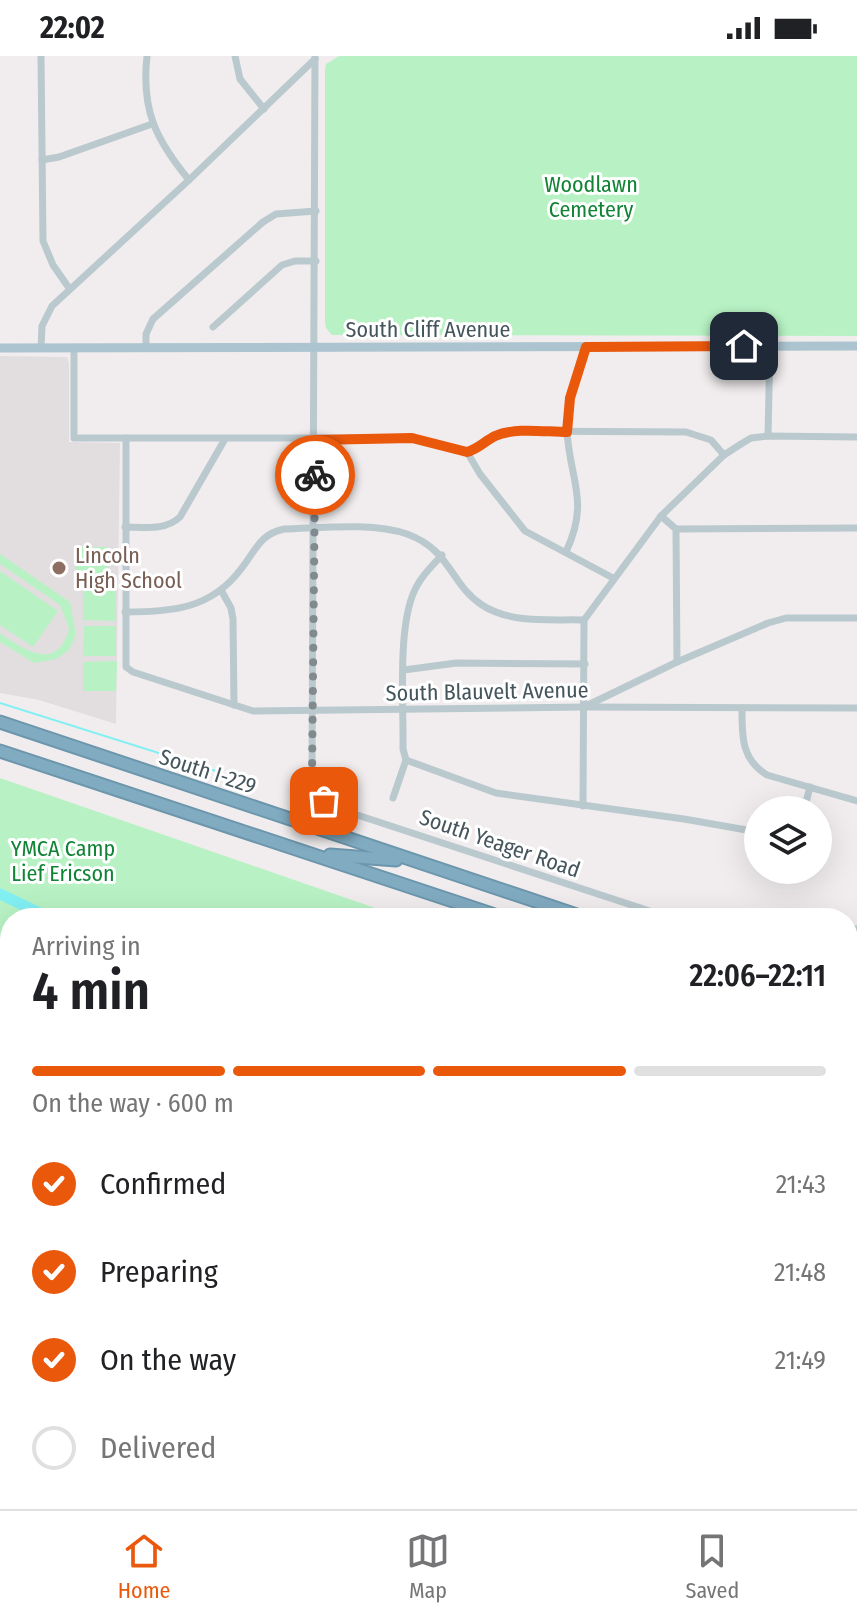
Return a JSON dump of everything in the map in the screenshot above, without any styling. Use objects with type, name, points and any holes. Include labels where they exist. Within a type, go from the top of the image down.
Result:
[{"type":"highway","name":"South I-229","points":[[0,722],[556,908]]},
{"type":"highway","name":"South I-229","points":[[0,751],[473,908]]},
{"type":"highway","points":[[311,854],[413,861]]},
{"type":"main road","name":"South Cliff Avenue","points":[[0,348],[857,346]]},
{"type":"street","points":[[41,56],[43,241],[53,265],[69,288]]},
{"type":"street","points":[[147,56],[145,84],[152,124],[165,151],[189,180]]},
{"type":"street","points":[[235,56],[240,79],[264,109]]},
{"type":"street","points":[[41,348],[46,314],[69,288],[189,180],[317,57]]},
{"type":"street","points":[[313,710],[317,57]]},
{"type":"street","points":[[42,160],[59,157],[152,124]]},
{"type":"street","points":[[146,348],[146,334],[153,319],[263,222],[276,214],[316,211]]},
{"type":"street","points":[[213,327],[282,265],[295,261],[316,261]]},
{"type":"street","points":[[768,436],[770,346]]},
{"type":"street","points":[[566,552],[579,516],[567,432],[570,398],[586,347]]},
{"type":"street","points":[[74,348],[74,438],[412,438],[467,452],[510,431],[695,433],[711,440],[724,455]]},
{"type":"street","points":[[583,806],[584,620],[613,578],[661,516],[724,455],[751,438],[857,437]]},
{"type":"street","points":[[126,438],[125,612],[181,609],[221,590],[243,567],[260,540],[270,532],[284,529],[384,528],[407,534],[442,555],[465,589],[491,610],[519,618],[584,620]]},
{"type":"street","points":[[125,527],[160,527],[180,517],[225,439]]},
{"type":"street","points":[[467,452],[480,474],[525,531],[613,578]]},
{"type":"street","points":[[661,516],[676,529],[857,528]]},
{"type":"street","points":[[676,529],[677,662]]},
{"type":"street","points":[[393,798],[406,760],[403,749],[405,627],[410,599],[418,583],[442,555]]},
{"type":"street","points":[[221,590],[233,619],[234,705]]},
{"type":"street","name":"South Blauvelt Avenue","points":[[125,612],[126,667],[133,672],[253,711],[857,708]]},
{"type":"street","points":[[585,707],[677,662],[768,623],[786,618],[857,618]]},
{"type":"street","points":[[404,670],[456,663],[585,664]]},
{"type":"street","points":[[742,708],[742,736],[750,761],[767,775],[857,801]]},
{"type":"street","name":"South Yeager Road","points":[[313,710],[312,778],[320,796],[336,808],[641,908]]},
{"type":"street","points":[[406,760],[496,793],[744,830]]},
{"type":"street","points":[[808,796],[810,787]]},
{"type":"shaded area","name":"Lincoln High School","points":[[0,356],[67,357],[69,442],[120,443],[116,724],[39,700],[0,693]]},
{"type":"green space","name":"Woodlawn Cemetery","points":[[339,56],[857,56],[857,336],[332,335],[325,322],[325,69],[326,64]]},
{"type":"green space","points":[[75,547],[108,547],[108,577],[75,577]]},
{"type":"green space","points":[[0,554],[70,602],[76,635],[69,650],[56,659],[34,663],[0,642],[0,633],[29,651],[49,654],[64,642],[69,628],[60,605],[0,564]]},
{"type":"green space","points":[[0,571],[58,611],[33,647],[0,625]]},
{"type":"green space","points":[[83,591],[116,591],[116,621],[83,620]]},
{"type":"green space","points":[[84,626],[116,626],[116,656],[83,656]]},
{"type":"green space","points":[[117,661],[116,691],[83,691],[83,662]]},
{"type":"green space","name":"YMCA Camp Lief Ericson","points":[[0,778],[375,908],[0,908]]},
{"type":"waterway","points":[[0,703],[219,772]]},
{"type":"waterway","points":[[0,894],[29,908]]},
{"type":"way so far","points":[[315,475],[312,778],[324,801]]},
{"type":"place","name":"Lincoln High School","points":[[59,568]]},
{"type":"route","points":[[315,475],[315,440],[412,438],[467,452],[510,431],[567,432],[570,398],[586,347],[744,346]]}]
